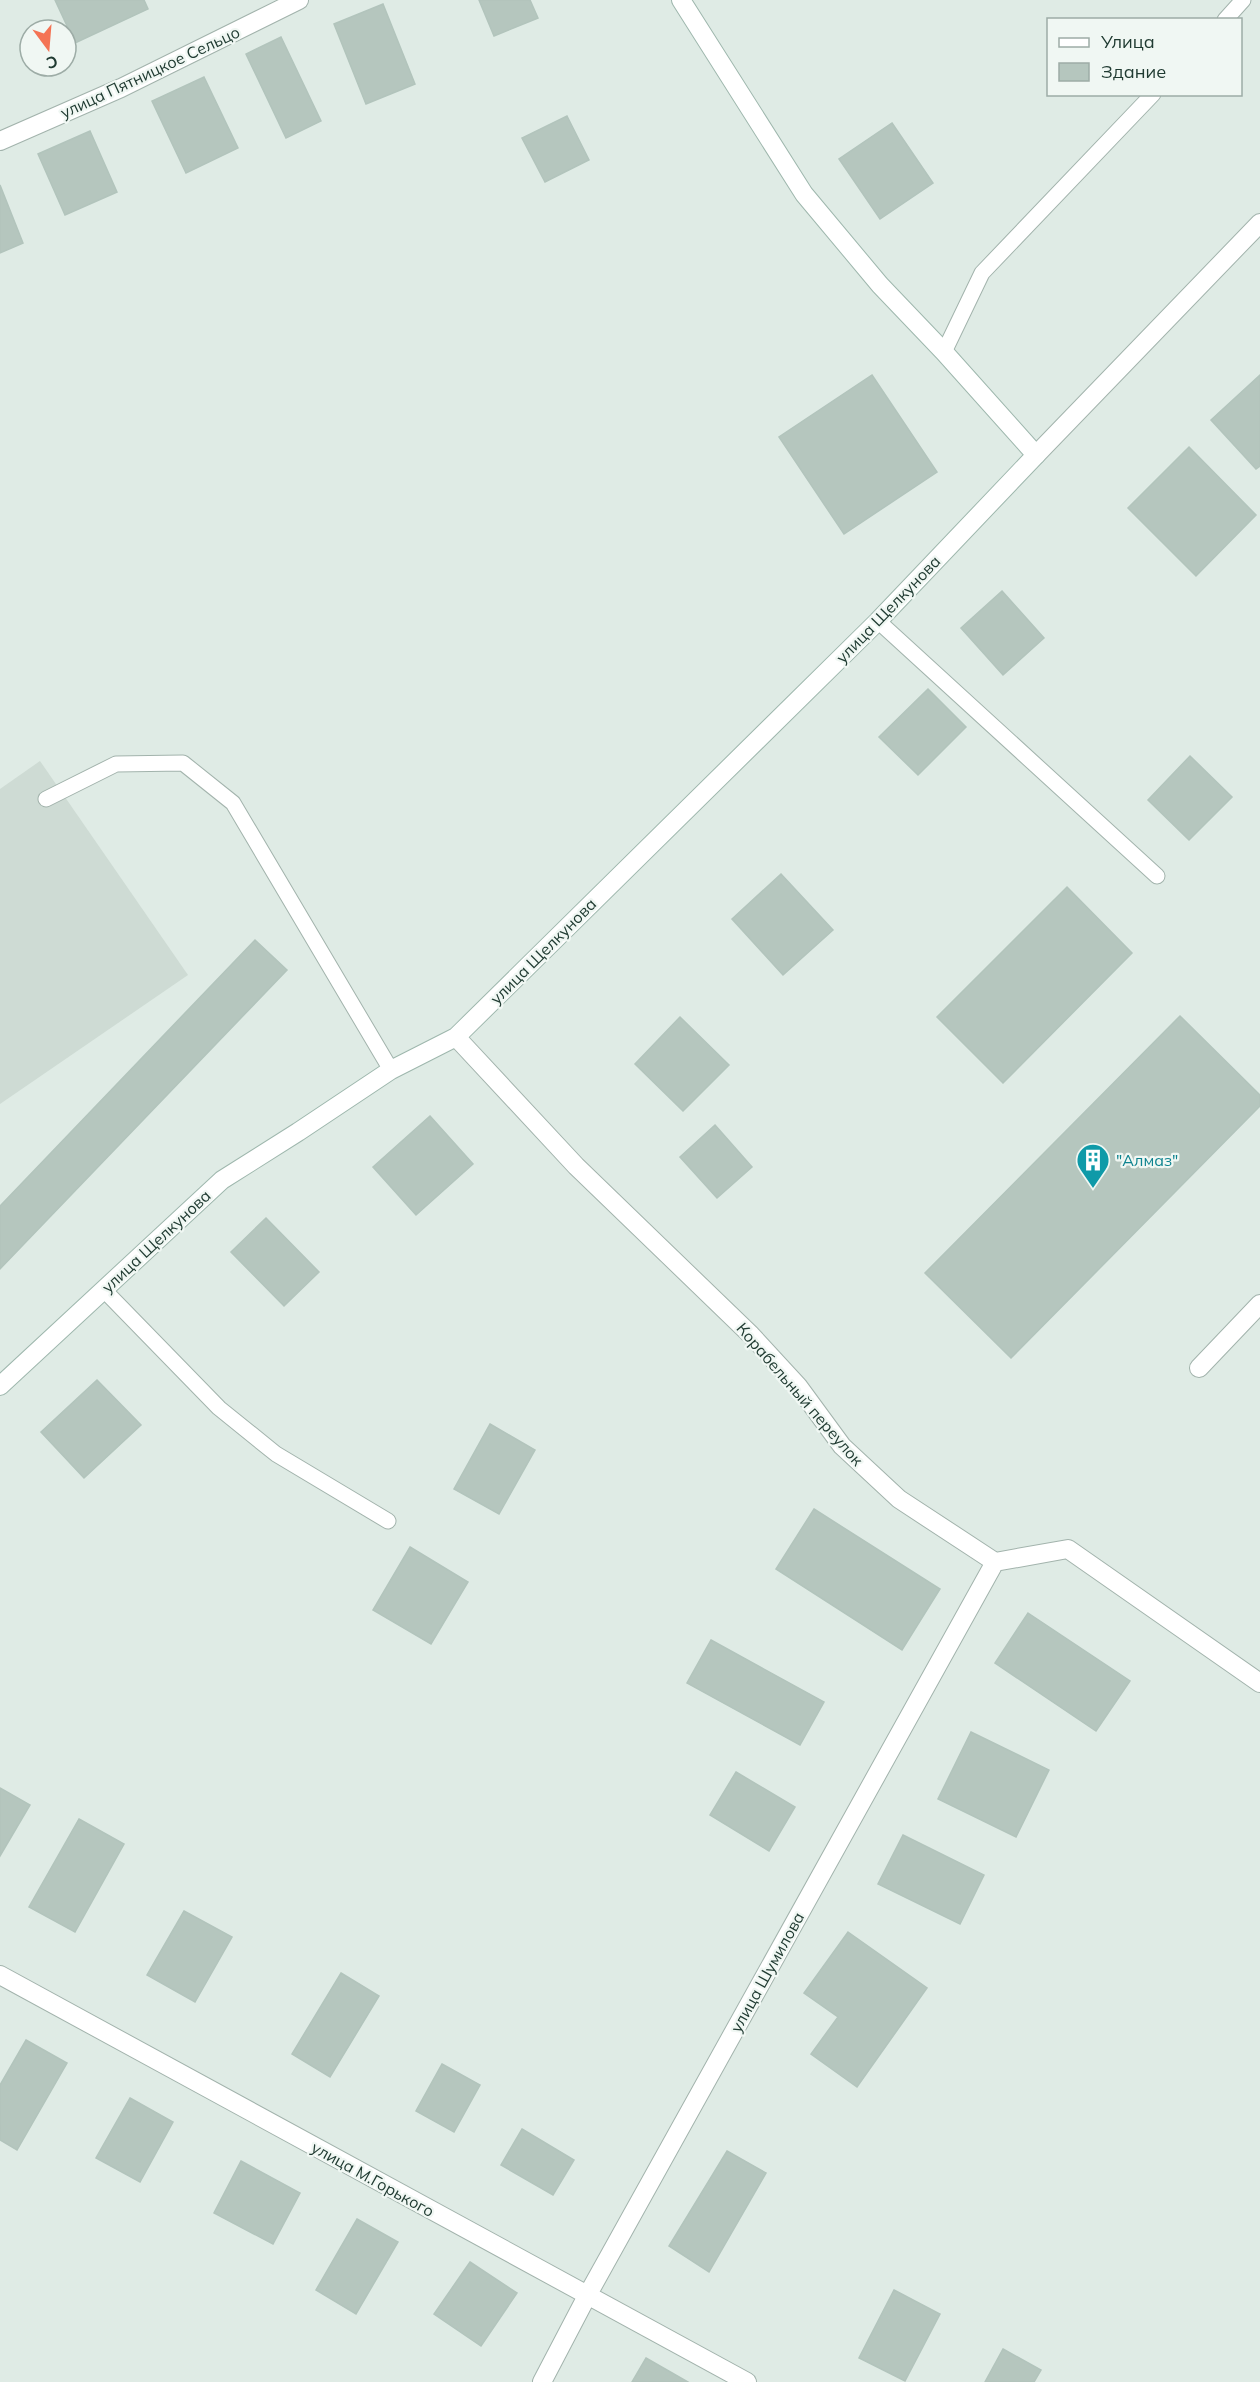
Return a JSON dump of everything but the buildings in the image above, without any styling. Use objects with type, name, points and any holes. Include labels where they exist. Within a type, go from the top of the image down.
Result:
[{"type":"street","name":"улица Пятницкое Сельцо","points":[[0,141],[121,88],[299,0]]},
{"type":"street","points":[[681,0],[804,194],[880,285],[944,352],[1036,455]]},
{"type":"street","name":"улица Щелкунова","points":[[0,1386],[222,1180],[390,1070],[456,1037],[878,621],[1260,223]]},
{"type":"street","name":"Корабельный переулок","points":[[456,1037],[576,1166],[751,1335],[798,1386],[842,1446],[899,1499],[995,1562]]},
{"type":"street","points":[[1199,1368],[1260,1304]]},
{"type":"street","points":[[995,1562],[1068,1549],[1260,1683]]},
{"type":"street","name":"улица Шумилова","points":[[542,2382],[587,2296],[995,1562]]},
{"type":"street","name":"улица М.Горького","points":[[0,1975],[747,2382]]},
{"type":"lane","points":[[1227,18],[1243,0]]},
{"type":"lane","points":[[944,352],[982,273],[1151,96]]},
{"type":"lane","points":[[878,621],[1157,876]]},
{"type":"lane","points":[[46,799],[116,764],[183,763],[200,776],[233,803],[390,1070]]},
{"type":"lane","points":[[104,1290],[219,1408],[276,1454],[388,1521]]},
{"type":"shaded area","points":[[40,761],[188,975],[0,1104],[0,789]]},
{"type":"place","name":"\"Алмаз\"","points":[[1093,1189]]}]
